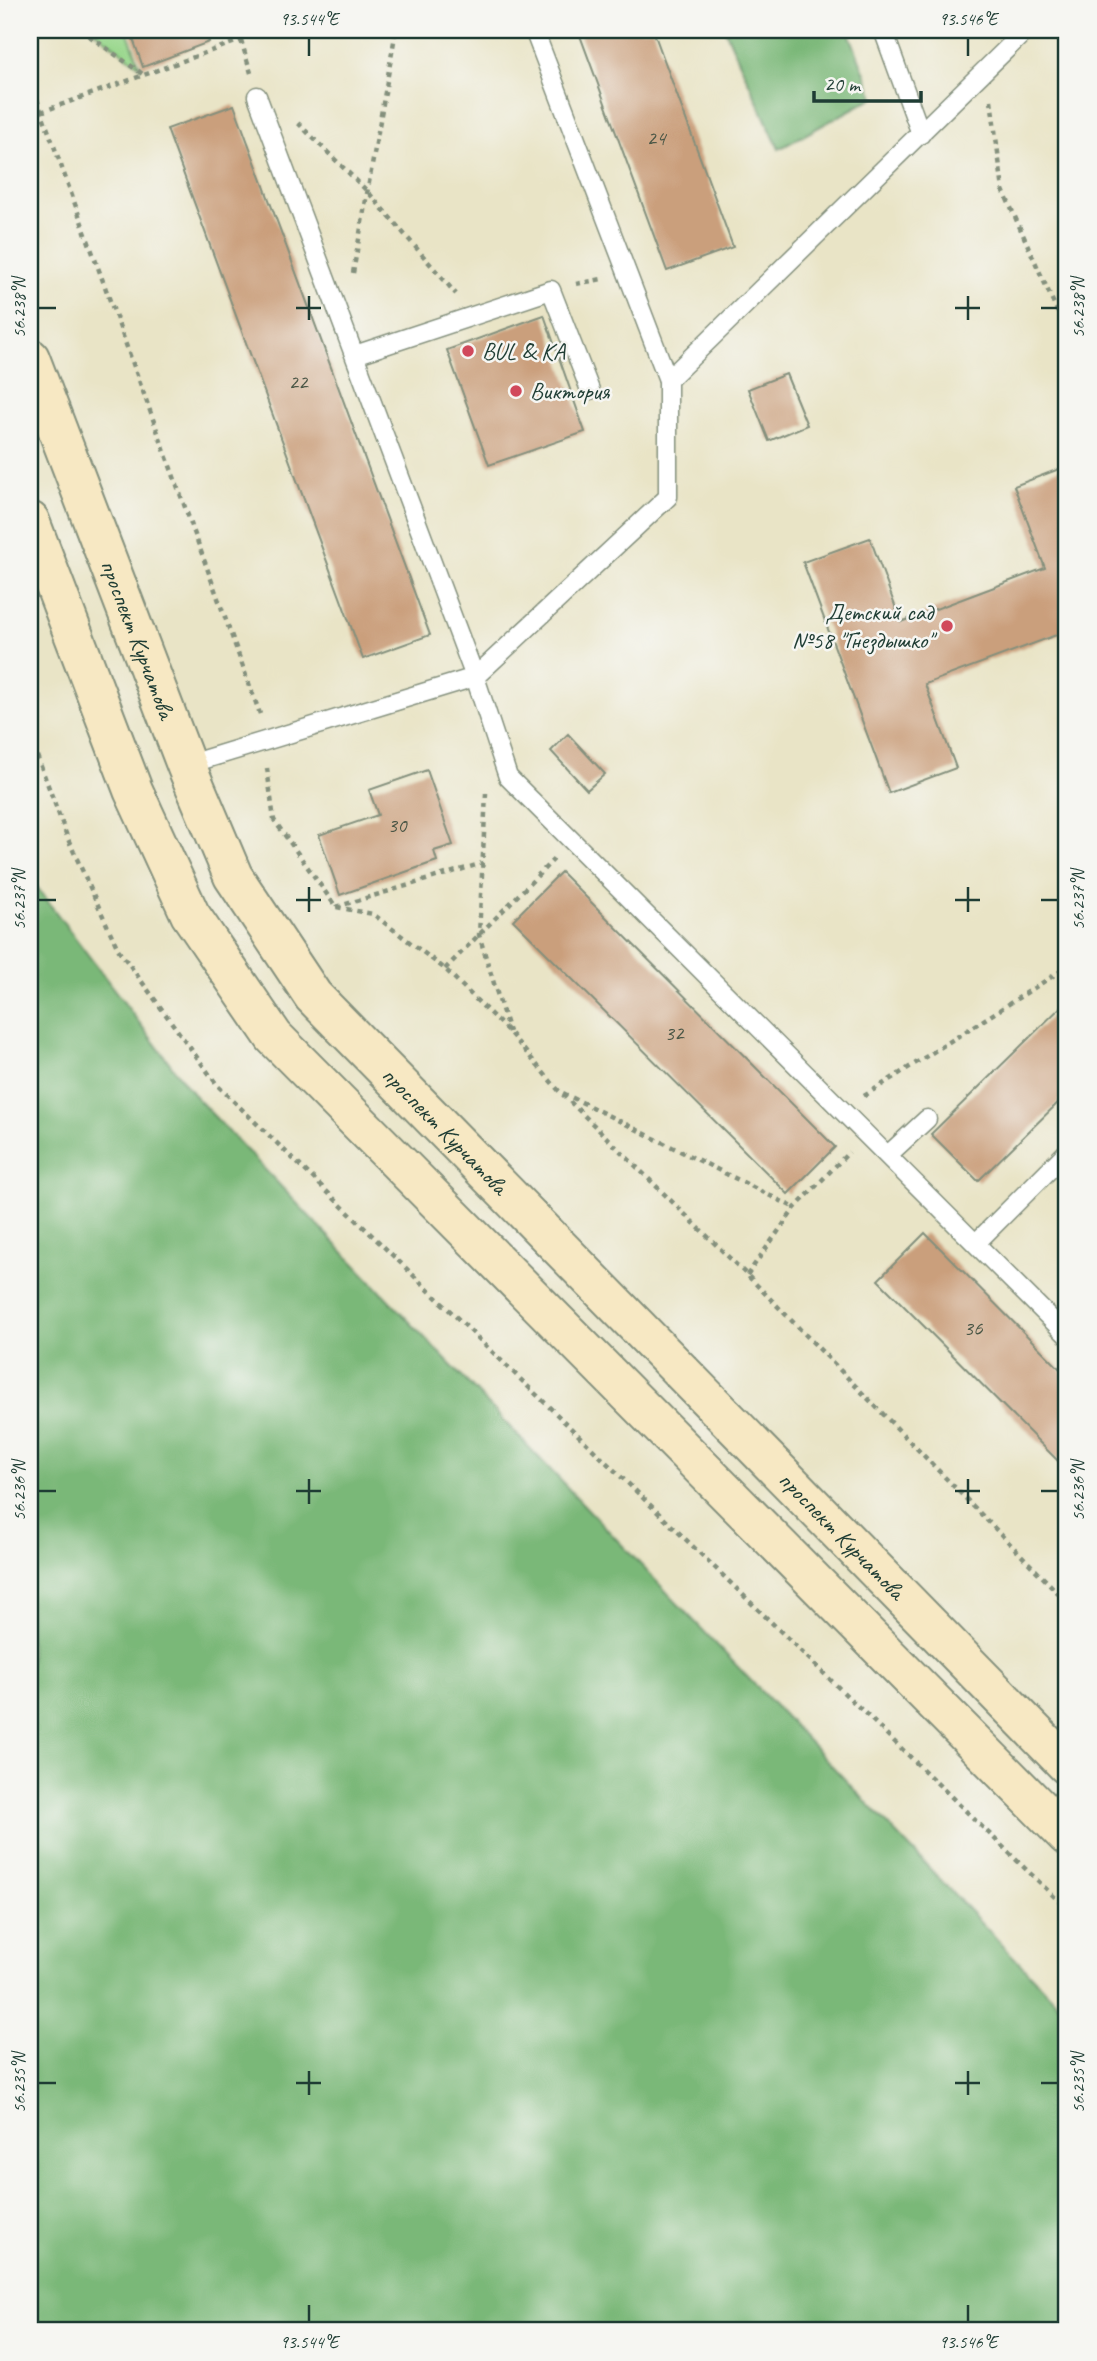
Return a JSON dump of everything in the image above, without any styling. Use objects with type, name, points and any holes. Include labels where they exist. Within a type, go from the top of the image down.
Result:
[{"type":"main road","name":"проспект Курчатова","points":[[30,358],[186,765],[233,876],[313,996],[1067,1765]]},
{"type":"main road","name":"проспект Курчатова","points":[[30,521],[133,790],[190,914],[274,1037],[1067,1836]]},
{"type":"main road","points":[[274,1037],[313,996]]},
{"type":"lane","points":[[186,765],[475,677],[668,497],[668,380],[534,30]]},
{"type":"lane","points":[[883,30],[922,134]]},
{"type":"lane","points":[[668,380],[1026,30]]},
{"type":"lane","points":[[255,87],[475,677],[508,777],[1067,1335]]},
{"type":"lane","points":[[355,355],[551,290],[590,390]]},
{"type":"lane","points":[[888,1155],[927,1119]]},
{"type":"lane","points":[[976,1243],[1067,1152]]},
{"type":"path","points":[[80,30],[145,76]]},
{"type":"path","points":[[238,30],[255,87]]},
{"type":"path","points":[[344,326],[396,30]]},
{"type":"path","points":[[41,112],[242,40]]},
{"type":"path","points":[[987,69],[1003,190],[1067,333]]},
{"type":"path","points":[[30,80],[259,708],[274,820],[336,907],[373,915],[445,969],[509,1032],[559,1091],[747,1275],[1067,1602]]},
{"type":"path","points":[[291,116],[368,192],[475,315]]},
{"type":"path","points":[[551,290],[627,273]]},
{"type":"path","points":[[30,737],[68,839],[118,949],[218,1086],[1067,1909]]},
{"type":"path","points":[[487,786],[479,935],[509,1032]]},
{"type":"path","points":[[445,969],[572,841]]},
{"type":"path","points":[[336,907],[483,863]]},
{"type":"path","points":[[843,1110],[1067,967]]},
{"type":"path","points":[[559,1091],[795,1208]]},
{"type":"path","points":[[747,1275],[795,1208],[866,1134]]},
{"type":"green space","points":[[93,30],[127,30],[140,66]]},
{"type":"green space","points":[[725,30],[848,30],[874,97],[779,149]]},
{"type":"green space","points":[[30,878],[193,1094],[1067,2013],[1067,2331],[30,2331]]},
{"type":"building","points":[[130,30],[205,30],[209,42],[143,67]]},
{"type":"building","points":[[578,30],[653,30],[733,247],[667,271]]},
{"type":"building","points":[[234,105],[430,635],[363,659],[167,129]]},
{"type":"building","name":"Виктория","points":[[544,315],[585,432],[489,465],[447,350]]},
{"type":"building","points":[[786,374],[807,425],[769,441],[748,389]]},
{"type":"building","name":"Детский сад №58 \"Гнездышко\"","points":[[1067,466],[1067,631],[925,684],[956,768],[889,793],[803,562],[870,538],[901,622],[1045,568],[1014,486]]},
{"type":"building","points":[[568,734],[605,774],[587,790],[551,751]]},
{"type":"building","points":[[427,770],[453,845],[434,851],[437,861],[340,895],[319,835],[378,815],[369,790]]},
{"type":"building","points":[[561,872],[835,1147],[788,1194],[513,920]]},
{"type":"building","points":[[1067,1001],[1067,1094],[978,1181],[931,1134]]},
{"type":"building","points":[[925,1233],[1067,1376],[1067,1470],[878,1280]]},
{"type":"place","name":"BUL & KA","points":[[468,351]]},
{"type":"place","name":"Виктория","points":[[516,391]]},
{"type":"place","name":"Детский сад №58 \"Гнездышко\"","points":[[947,626]]}]
